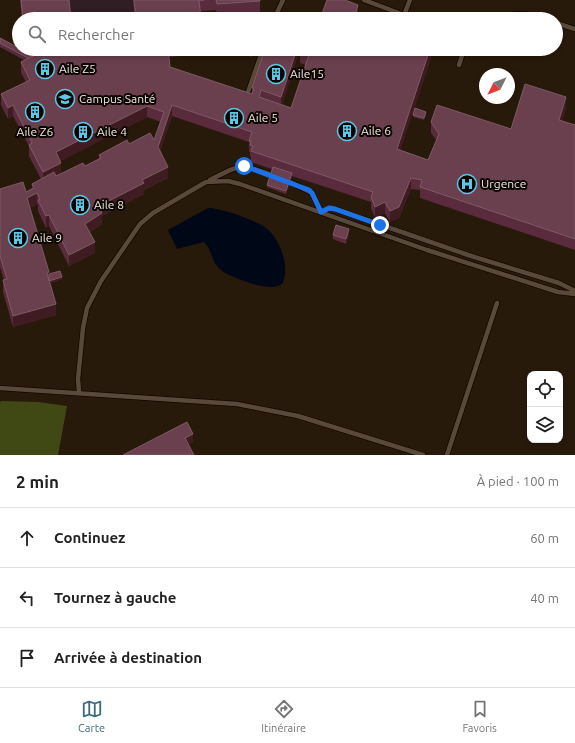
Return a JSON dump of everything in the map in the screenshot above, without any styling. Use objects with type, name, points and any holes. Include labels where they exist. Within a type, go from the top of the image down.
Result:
[{"type":"lane","points":[[277,12],[283,0]]},
{"type":"lane","points":[[364,0],[396,12]]},
{"type":"lane","points":[[405,12],[410,0]]},
{"type":"lane","points":[[563,25],[575,29]]},
{"type":"lane","points":[[248,92],[261,56]]},
{"type":"lane","points":[[459,65],[462,56]]},
{"type":"lane","points":[[79,392],[78,379],[83,328],[87,308],[95,290],[140,224],[153,213],[236,166],[244,166],[309,190],[321,212]]},
{"type":"lane","points":[[206,182],[228,181],[240,184],[434,252],[558,292],[575,294]]},
{"type":"lane","points":[[321,212],[329,208],[335,209],[468,255],[559,283],[575,291]]},
{"type":"lane","points":[[447,455],[497,303]]},
{"type":"lane","points":[[0,388],[79,392],[237,404],[258,407],[305,418],[423,455]]},
{"type":"shaded area","points":[[20,0],[208,0],[209,11],[200,12],[21,12]]},
{"type":"green space","points":[[0,402],[38,402],[67,406],[58,455],[0,455]]},
{"type":"water","points":[[208,208],[229,212],[246,218],[266,228],[271,233],[280,246],[285,262],[282,284],[270,287],[262,286],[237,279],[225,273],[214,262],[204,242],[177,249],[168,230]]},
{"type":"building","points":[[21,0],[69,0],[70,12],[22,12]]},
{"type":"building","points":[[134,0],[199,0],[200,12],[135,12]]},
{"type":"building","points":[[216,0],[260,0],[260,1],[217,4]]},
{"type":"building","points":[[327,0],[345,0],[358,5],[356,12],[323,12]]},
{"type":"building","points":[[0,38],[12,44],[12,49],[0,43]]},
{"type":"building","points":[[33,56],[169,56],[170,67],[252,94],[254,88],[252,88],[263,56],[295,56],[281,97],[261,90],[259,97],[291,108],[309,56],[428,56],[397,149],[428,160],[439,134],[431,122],[437,105],[511,129],[525,84],[566,97],[559,120],[575,125],[575,239],[420,187],[422,180],[411,178],[399,207],[390,211],[385,202],[375,207],[371,197],[373,192],[251,151],[253,146],[250,145],[251,141],[249,141],[252,132],[172,105],[158,147],[168,167],[142,180],[144,183],[99,206],[102,213],[85,224],[95,242],[69,255],[49,215],[46,216],[38,200],[40,199],[37,193],[27,198],[49,272],[47,273],[56,304],[13,316],[3,280],[7,279],[0,256],[0,189],[23,182],[26,192],[34,188],[32,184],[54,172],[56,176],[83,163],[85,166],[101,158],[99,155],[127,140],[129,144],[150,133],[154,140],[164,112],[147,106],[56,152],[61,163],[43,172],[29,145],[32,143],[13,105],[8,108],[1,94],[30,80],[21,62]]},
{"type":"building","points":[[415,108],[426,112],[424,118],[413,115]]},
{"type":"building","points":[[273,167],[292,173],[286,191],[267,185]]},
{"type":"building","points":[[336,225],[349,229],[346,239],[333,235]]},
{"type":"building","points":[[60,271],[62,277],[49,281],[49,274]]},
{"type":"building","points":[[187,422],[193,434],[185,438],[194,455],[123,455]]},
{"type":"place","name":"Aile Z5","points":[[45,69]]},
{"type":"place","name":"Aile15","points":[[276,74]]},
{"type":"place","name":"Campus Santé","points":[[65,99]]},
{"type":"place","name":"Aile Z6","points":[[35,112]]},
{"type":"place","name":"Aile 5","points":[[234,118]]},
{"type":"place","name":"Aile 6","points":[[347,131]]},
{"type":"place","name":"Aile 4","points":[[83,132]]},
{"type":"place","name":"Urgence","points":[[467,184]]},
{"type":"place","name":"Aile 8","points":[[80,205]]},
{"type":"place","name":"Aile 9","points":[[18,238]]},
{"type":"route","points":[[244,166],[280,178],[309,190],[321,212],[329,208],[335,209],[380,225]]}]
